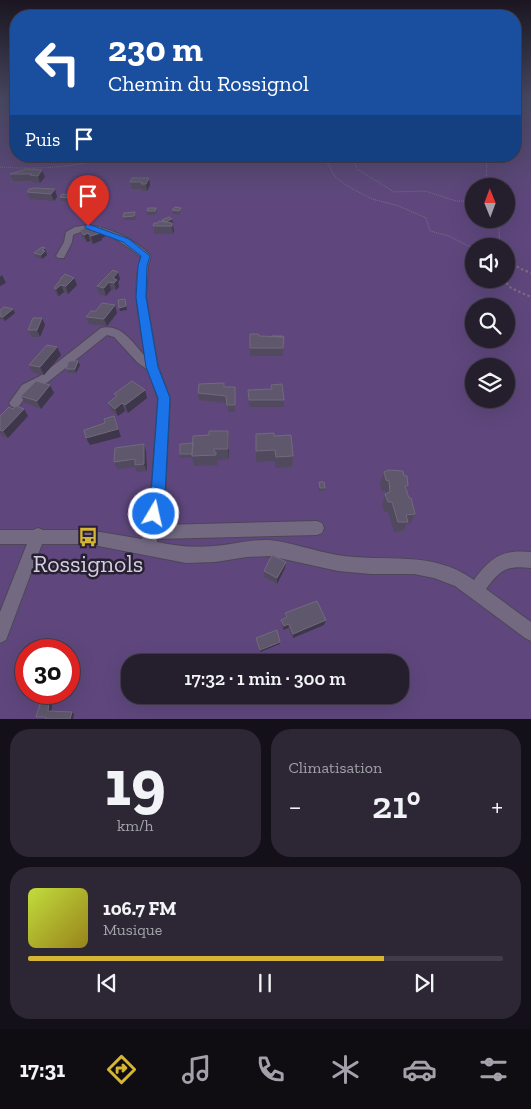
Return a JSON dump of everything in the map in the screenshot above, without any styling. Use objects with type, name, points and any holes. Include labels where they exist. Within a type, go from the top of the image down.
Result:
[{"type":"street","points":[[61,256],[68,242],[69,234],[75,228],[83,226],[126,240],[146,256],[142,266],[141,297],[152,367],[164,398],[158,495],[148,548]]},
{"type":"street","points":[[15,403],[26,388],[44,379],[105,331],[113,331],[118,334],[142,360],[152,367]]},
{"type":"street","points":[[151,532],[317,528]]},
{"type":"street","points":[[0,634],[38,535]]},
{"type":"street","points":[[0,537],[38,535],[88,537],[186,555],[270,548],[338,563],[371,566],[414,566],[434,570],[460,580],[531,632]]},
{"type":"street","points":[[475,592],[497,564],[510,558],[531,560]]},
{"type":"path","points":[[0,167],[42,168],[91,162]]},
{"type":"path","points":[[167,162],[182,164],[192,162]]},
{"type":"path","points":[[327,162],[335,177],[349,187],[372,199],[399,206],[426,218],[430,231],[449,236],[465,244]]},
{"type":"path","points":[[354,162],[357,169],[394,192],[425,192],[456,201],[465,202]]},
{"type":"path","points":[[486,178],[487,162]]},
{"type":"path","points":[[515,267],[531,273]]},
{"type":"path","points":[[511,288],[531,297]]},
{"type":"shaded area","points":[[0,133],[10,133],[10,162],[521,162],[521,133],[531,133],[531,719],[0,719]]},
{"type":"building","points":[[27,169],[42,170],[38,176],[30,175],[32,174],[10,174]]},
{"type":"building","points":[[132,178],[149,178],[146,184],[141,184],[142,182],[130,182]]},
{"type":"building","points":[[29,189],[55,189],[51,194],[27,192]]},
{"type":"building","points":[[62,194],[71,195],[69,198],[60,197]]},
{"type":"building","points":[[175,207],[181,208],[179,211],[172,210]]},
{"type":"building","points":[[148,208],[156,208],[155,211],[147,211]]},
{"type":"building","points":[[135,212],[134,216],[123,217],[124,213]]},
{"type":"building","points":[[169,217],[172,219],[166,222],[162,220]]},
{"type":"building","points":[[159,221],[172,223],[172,226],[153,226],[154,223]]},
{"type":"building","points":[[88,227],[95,229],[100,227],[103,230],[91,236],[88,233],[84,235],[80,230]]},
{"type":"building","points":[[42,247],[45,248],[42,250],[45,251],[41,255],[34,253]]},
{"type":"building","points":[[113,270],[118,272],[113,278],[117,280],[114,283],[109,282],[104,288],[97,286]]},
{"type":"building","points":[[65,274],[74,278],[66,286],[61,285],[56,289],[54,288],[60,279]]},
{"type":"building","points":[[125,299],[126,306],[119,308],[118,300]]},
{"type":"building","points":[[102,303],[115,305],[104,319],[86,317],[91,311],[96,311]]},
{"type":"building","points":[[4,307],[13,309],[3,317],[0,316],[0,310]]},
{"type":"building","points":[[33,318],[42,318],[37,330],[28,330]]},
{"type":"building","points":[[250,334],[284,337],[283,348],[250,348]]},
{"type":"building","points":[[47,345],[57,347],[40,367],[29,365]]},
{"type":"building","points":[[69,361],[78,361],[75,369],[66,369]]},
{"type":"building","points":[[36,381],[50,385],[37,401],[21,396]]},
{"type":"building","points":[[132,381],[145,390],[125,405],[122,403],[115,409],[108,403],[117,396],[114,394]]},
{"type":"building","points":[[224,383],[224,387],[235,387],[235,405],[227,405],[226,396],[198,393],[199,384]]},
{"type":"building","points":[[282,384],[284,400],[249,400],[248,390],[272,389],[271,385]]},
{"type":"building","points":[[16,406],[24,409],[3,431],[0,430],[0,416],[9,407],[13,409]]},
{"type":"building","points":[[114,416],[118,429],[86,438],[84,430],[105,423],[104,419]]},
{"type":"building","points":[[209,431],[228,431],[228,449],[214,449],[216,455],[192,456],[193,436],[209,435]]},
{"type":"building","points":[[274,433],[274,436],[291,435],[293,456],[276,457],[275,450],[256,451],[256,434]]},
{"type":"building","points":[[193,443],[192,454],[180,454],[180,444]]},
{"type":"building","points":[[144,444],[144,464],[135,465],[135,459],[114,462],[115,448]]},
{"type":"building","points":[[389,470],[403,471],[404,476],[407,476],[408,486],[405,486],[409,498],[411,498],[415,514],[406,515],[408,522],[398,522],[392,502],[388,502],[385,494],[390,492],[389,481],[386,480],[384,472]]},
{"type":"building","points":[[319,482],[324,482],[325,488],[320,488]]},
{"type":"building","points":[[272,555],[286,562],[277,578],[264,571]]},
{"type":"building","points":[[317,601],[326,620],[293,634],[289,624],[284,626],[281,620],[287,617],[285,613]]},
{"type":"building","points":[[277,630],[280,642],[260,650],[256,638]]},
{"type":"building","points":[[40,704],[49,704],[48,711],[72,712],[70,719],[36,717]]},
{"type":"place","name":"Rossignols","points":[[88,537]]},
{"type":"route","points":[[88,226],[126,240],[146,256],[142,266],[141,297],[152,367],[164,398],[158,495],[154,514]]}]
